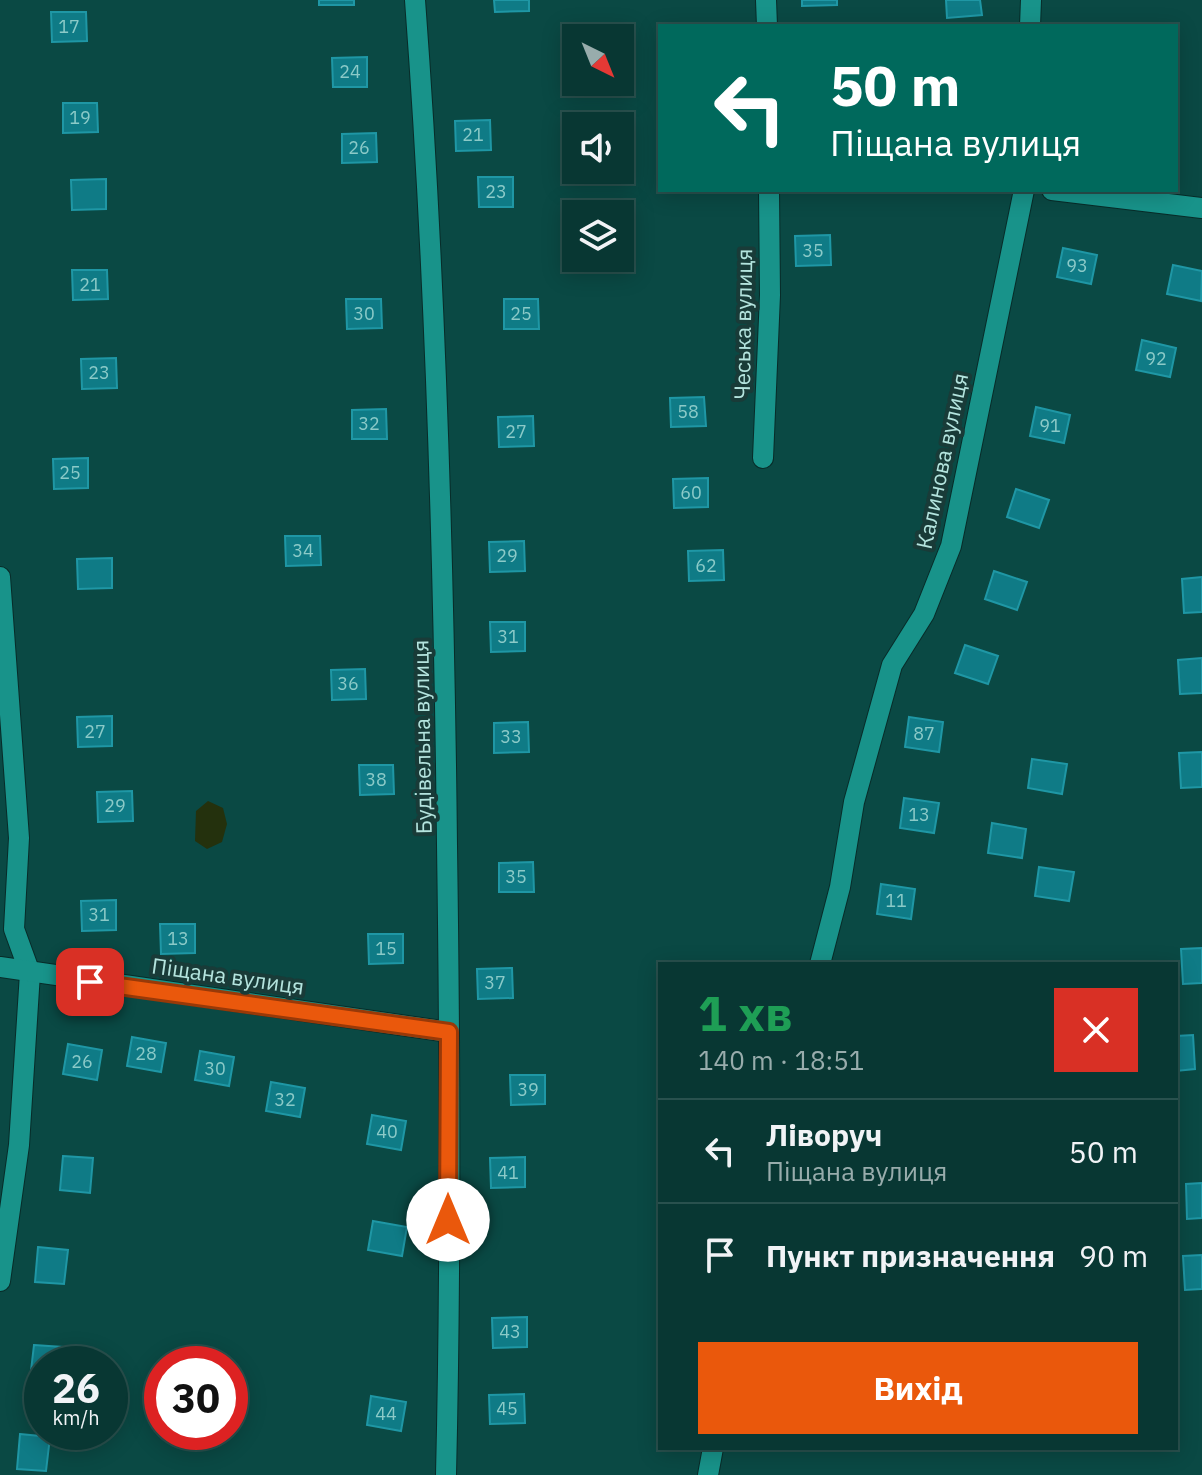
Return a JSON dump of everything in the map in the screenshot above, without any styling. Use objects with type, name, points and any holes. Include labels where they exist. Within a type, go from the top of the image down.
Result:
[{"type":"street","name":"Будівельна вулиця","points":[[415,0],[429,182],[445,657],[449,1032],[446,1475]]},
{"type":"street","points":[[766,0],[767,24]]},
{"type":"street","points":[[1030,24],[1031,0]]},
{"type":"street","name":"Чеська вулиця","points":[[763,458],[770,295],[769,192]]},
{"type":"street","name":"Калинова вулиця","points":[[821,962],[840,887],[854,802],[892,665],[924,614],[951,546],[1024,192]]},
{"type":"street","points":[[1069,192],[1202,208]]},
{"type":"street","points":[[0,577],[19,838],[14,929],[30,973],[19,1145],[0,1281]]},
{"type":"street","name":"Піщана вулиця","points":[[0,967],[449,1032]]},
{"type":"street","points":[[708,1475],[713,1450]]},
{"type":"shaded area","points":[[208,801],[223,808],[227,824],[222,842],[207,849],[195,841],[196,811]]},
{"type":"building","points":[[319,0],[354,0],[354,5],[319,5]]},
{"type":"building","points":[[494,0],[529,0],[529,11],[495,12]]},
{"type":"building","points":[[802,0],[837,0],[837,5],[802,6]]},
{"type":"building","points":[[946,0],[980,0],[982,15],[947,18]]},
{"type":"building","points":[[51,12],[86,12],[87,41],[52,42]]},
{"type":"building","points":[[367,57],[367,87],[333,87],[332,58]]},
{"type":"building","points":[[63,103],[97,103],[98,132],[63,133]]},
{"type":"building","points":[[490,120],[491,150],[456,151],[455,121]]},
{"type":"building","points":[[376,133],[377,162],[342,163],[342,134]]},
{"type":"building","points":[[478,177],[513,177],[513,207],[479,207]]},
{"type":"building","points":[[106,179],[106,209],[72,210],[71,180]]},
{"type":"building","points":[[830,235],[831,265],[796,266],[795,236]]},
{"type":"building","points":[[1063,248],[1097,255],[1091,284],[1057,277]]},
{"type":"building","points":[[1173,265],[1202,271],[1201,301],[1167,294]]},
{"type":"building","points":[[72,270],[107,270],[108,299],[73,300]]},
{"type":"building","points":[[346,299],[381,299],[382,328],[347,329]]},
{"type":"building","points":[[504,299],[538,299],[539,329],[504,329]]},
{"type":"building","points":[[1142,340],[1176,348],[1170,377],[1136,370]]},
{"type":"building","points":[[116,358],[117,388],[82,389],[81,359]]},
{"type":"building","points":[[704,397],[706,426],[671,427],[670,398]]},
{"type":"building","points":[[1036,407],[1070,415],[1064,443],[1030,436]]},
{"type":"building","points":[[386,409],[387,439],[352,439],[352,410]]},
{"type":"building","points":[[533,416],[534,446],[499,447],[498,417]]},
{"type":"building","points":[[88,458],[88,488],[54,489],[53,459]]},
{"type":"building","points":[[708,478],[708,507],[674,508],[673,479]]},
{"type":"building","points":[[1016,489],[1049,500],[1039,528],[1007,517]]},
{"type":"building","points":[[285,536],[320,536],[321,565],[286,566]]},
{"type":"building","points":[[524,541],[525,571],[490,572],[489,542]]},
{"type":"building","points":[[723,550],[724,580],[689,581],[688,551]]},
{"type":"building","points":[[112,558],[112,588],[78,589],[77,559]]},
{"type":"building","points":[[994,571],[1027,582],[1017,610],[985,599]]},
{"type":"building","points":[[1202,577],[1202,612],[1184,613],[1182,579]]},
{"type":"building","points":[[490,622],[525,622],[525,651],[491,652]]},
{"type":"building","points":[[965,645],[998,656],[988,684],[955,673]]},
{"type":"building","points":[[1202,658],[1202,693],[1180,694],[1178,660]]},
{"type":"building","points":[[365,669],[366,699],[332,700],[331,670]]},
{"type":"building","points":[[112,716],[112,746],[78,747],[77,717]]},
{"type":"building","points":[[909,717],[943,722],[939,752],[905,747]]},
{"type":"building","points":[[528,722],[529,752],[494,753],[494,723]]},
{"type":"building","points":[[1202,752],[1202,787],[1181,788],[1179,753]]},
{"type":"building","points":[[1032,759],[1067,764],[1062,794],[1028,788]]},
{"type":"building","points":[[359,765],[393,765],[394,794],[360,795]]},
{"type":"building","points":[[132,791],[133,821],[98,822],[97,792]]},
{"type":"building","points":[[904,798],[939,803],[934,833],[900,828]]},
{"type":"building","points":[[992,823],[1026,829],[1022,858],[988,853]]},
{"type":"building","points":[[533,862],[534,892],[499,892],[499,863]]},
{"type":"building","points":[[1039,867],[1074,872],[1069,901],[1035,896]]},
{"type":"building","points":[[881,884],[915,889],[911,919],[877,914]]},
{"type":"building","points":[[116,900],[116,930],[82,931],[81,901]]},
{"type":"building","points":[[160,924],[195,924],[195,953],[161,954]]},
{"type":"building","points":[[368,934],[403,934],[403,963],[369,964]]},
{"type":"building","points":[[1202,948],[1202,983],[1183,984],[1181,949]]},
{"type":"building","points":[[512,968],[513,998],[478,999],[477,969]]},
{"type":"building","points":[[1193,1035],[1195,1069],[1178,1071],[1178,1036]]},
{"type":"building","points":[[132,1037],[166,1043],[161,1072],[127,1066]]},
{"type":"building","points":[[68,1044],[102,1050],[97,1080],[63,1074]]},
{"type":"building","points":[[200,1051],[234,1057],[229,1086],[195,1080]]},
{"type":"building","points":[[510,1075],[545,1075],[545,1104],[511,1105]]},
{"type":"building","points":[[271,1082],[305,1088],[300,1117],[266,1111]]},
{"type":"building","points":[[372,1115],[406,1121],[401,1150],[367,1144]]},
{"type":"building","points":[[63,1156],[93,1158],[90,1193],[60,1190]]},
{"type":"building","points":[[525,1157],[525,1187],[491,1188],[490,1158]]},
{"type":"building","points":[[1202,1183],[1202,1218],[1187,1219],[1186,1184]]},
{"type":"building","points":[[373,1221],[407,1227],[402,1256],[368,1250]]},
{"type":"building","points":[[38,1247],[68,1250],[64,1284],[35,1282]]},
{"type":"building","points":[[1202,1255],[1202,1289],[1185,1290],[1183,1256]]},
{"type":"building","points":[[527,1317],[527,1347],[493,1348],[492,1318]]},
{"type":"building","points":[[524,1394],[525,1423],[490,1424],[489,1395]]},
{"type":"building","points":[[371,1396],[406,1402],[401,1431],[367,1425]]},
{"type":"building","points":[[20,1434],[24,1434],[24,1450],[48,1450],[46,1471],[17,1469]]},
{"type":"route","points":[[90,982],[449,1032],[448,1220]]}]
